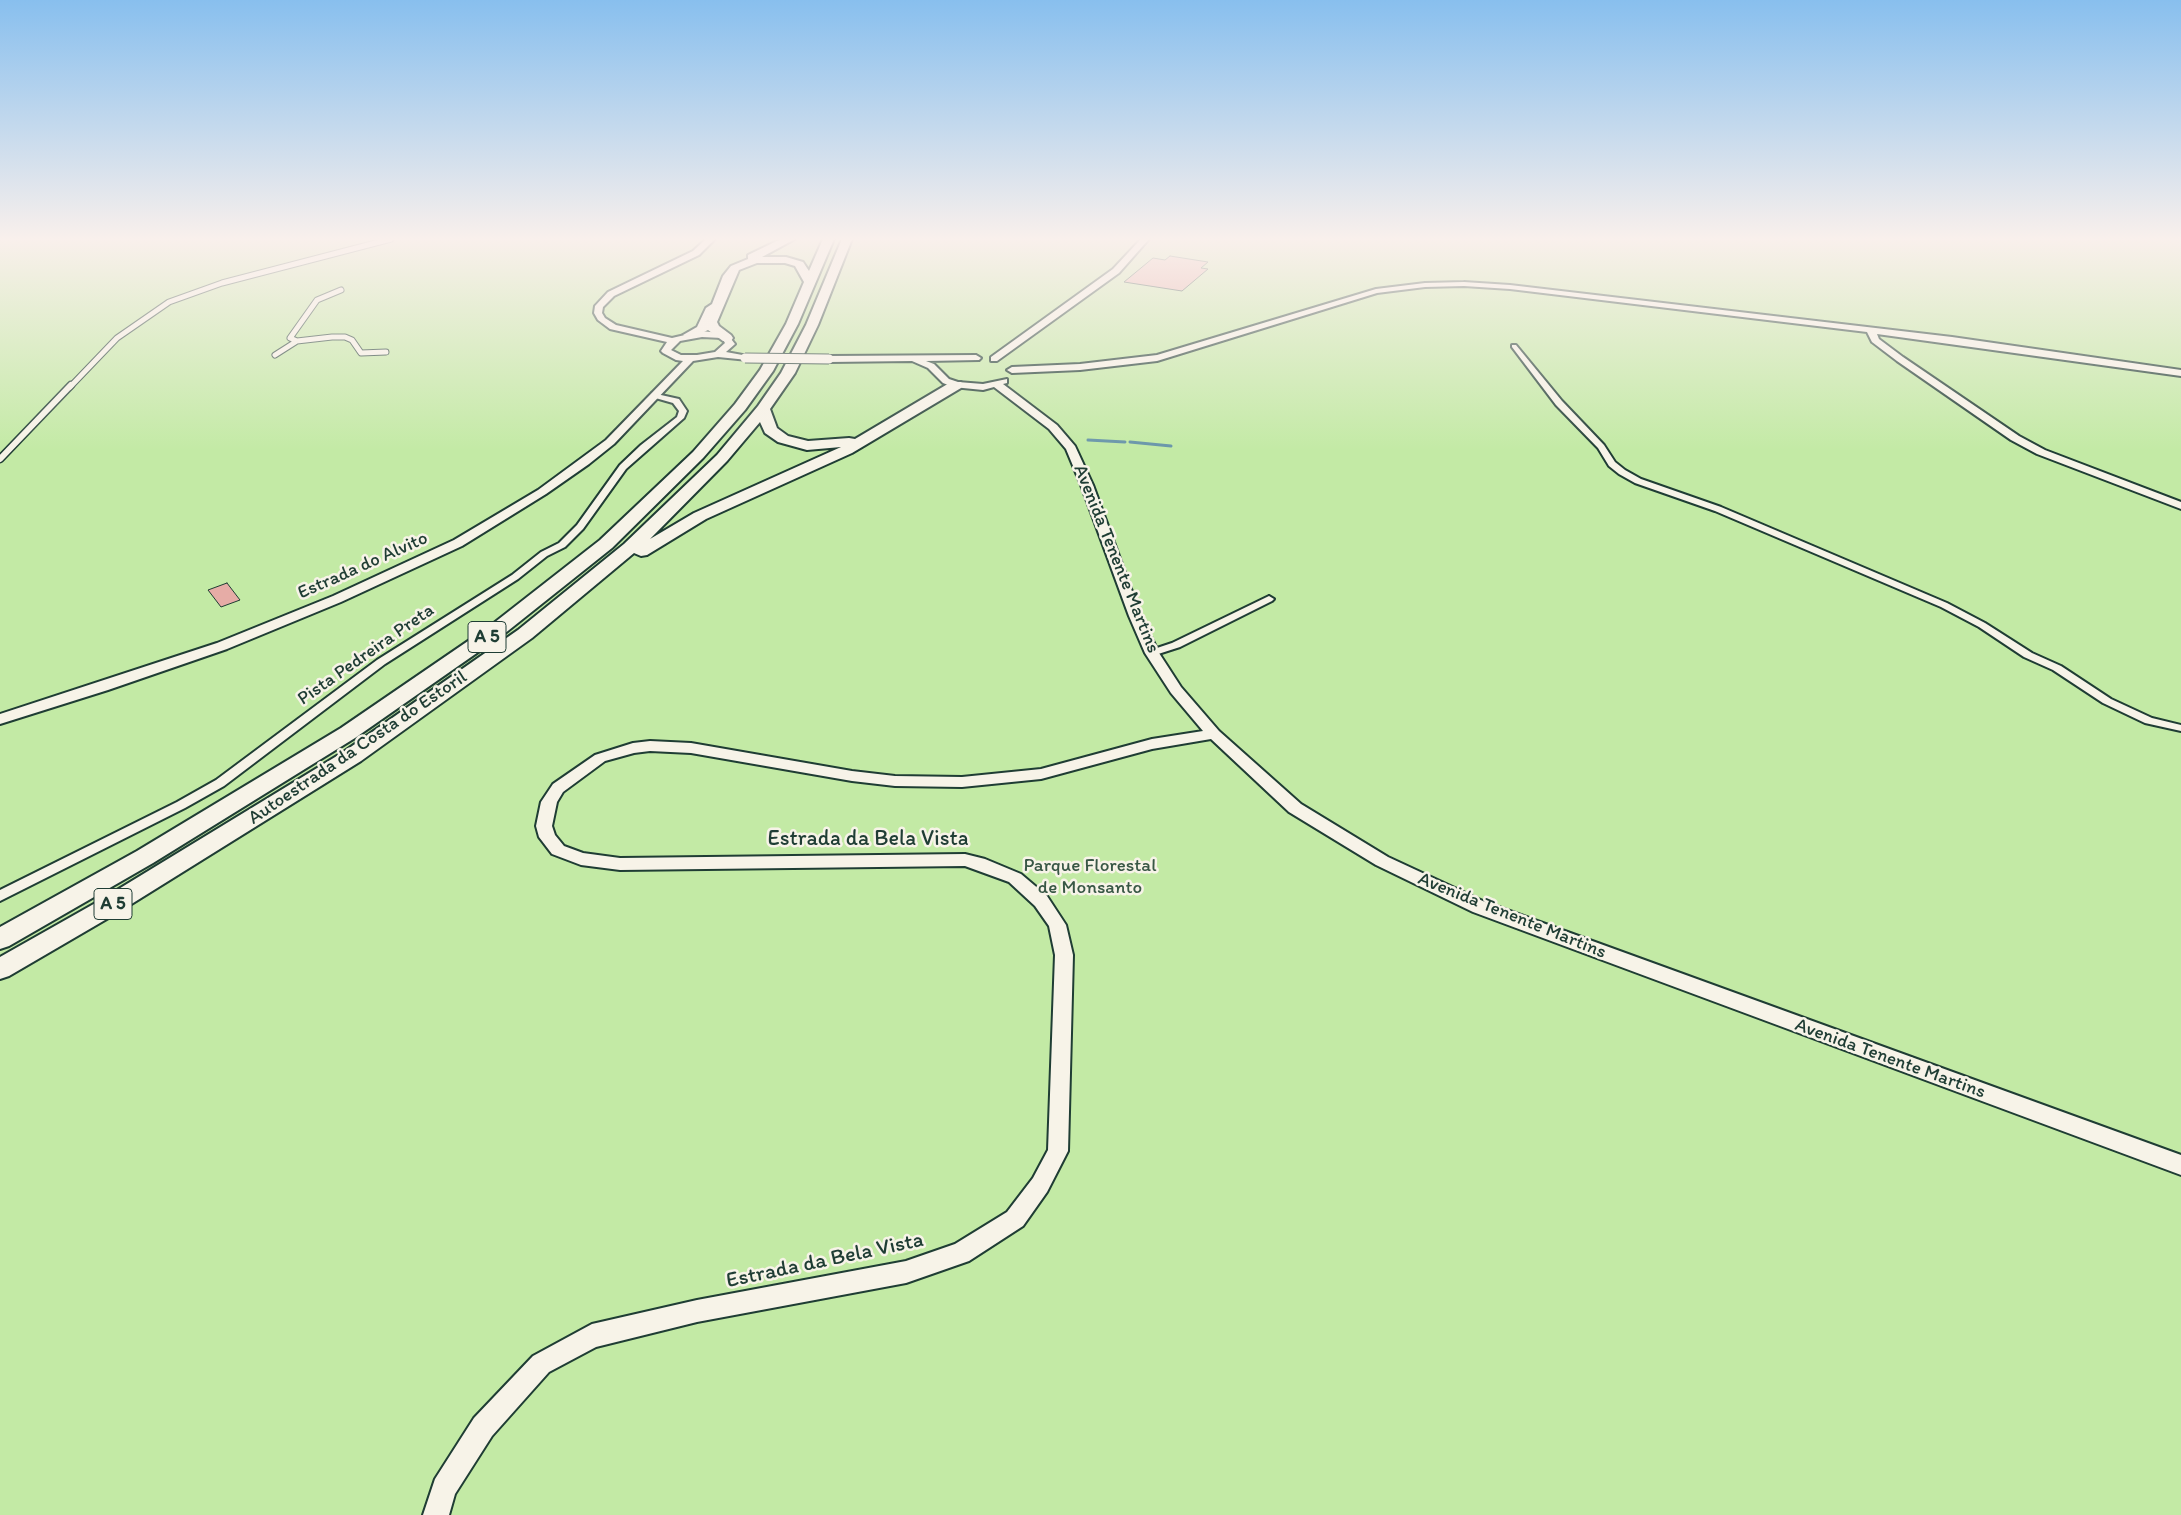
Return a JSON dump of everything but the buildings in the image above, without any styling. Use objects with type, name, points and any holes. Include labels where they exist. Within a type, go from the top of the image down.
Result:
[{"type":"highway","points":[[689,336],[702,329],[711,310]]},
{"type":"highway","points":[[717,310],[712,322],[713,328],[727,338]]},
{"type":"highway","name":"Autoestrada da Costa do Estoril","points":[[0,939],[153,853],[326,747],[470,649],[554,587],[644,510],[698,456],[740,407],[766,371],[798,310]]},
{"type":"highway","name":"Autoestrada da Costa do Estoril","points":[[0,969],[116,902],[353,756],[525,634],[580,591],[669,512],[722,458],[763,409],[788,373],[818,310]]},
{"type":"highway","points":[[580,591],[653,542],[700,516],[823,462],[956,385]]},
{"type":"highway","points":[[763,409],[770,430],[782,439],[795,444],[835,445],[875,432]]},
{"type":"street","points":[[0,459],[118,338],[142,318],[157,310]]},
{"type":"street","points":[[297,341],[290,338],[310,310]]},
{"type":"street","points":[[598,310],[598,313],[602,320],[613,327],[673,341]]},
{"type":"street","points":[[994,360],[1063,310]]},
{"type":"street","points":[[1012,370],[1080,367],[1157,358],[1182,352],[1317,310]]},
{"type":"street","points":[[1696,310],[1984,344],[2181,374]]},
{"type":"street","points":[[1871,331],[1875,340],[1882,346],[2015,438],[2042,452],[2181,506]]},
{"type":"street","points":[[718,354],[730,344],[727,338],[714,334],[689,336],[673,341],[666,348],[668,353],[680,358],[718,354],[745,358],[976,358],[994,360],[1008,365],[1012,370]]},
{"type":"street","points":[[275,354],[297,341],[345,337],[352,340],[361,354],[386,352],[382,348]]},
{"type":"street","points":[[1514,346],[1559,403],[1601,447],[1612,464],[1631,477],[1718,509],[1944,605],[1982,625],[2028,655],[2057,668],[2107,701],[2150,721],[2181,728]]},
{"type":"street","name":"Estrada do Alvito","points":[[0,719],[204,653],[337,599],[439,552],[510,513],[574,471],[610,442],[691,358]]},
{"type":"street","points":[[942,376],[941,373],[947,366],[959,360],[976,358]]},
{"type":"street","points":[[907,359],[931,366],[956,385],[976,387],[996,384],[1008,378],[1012,370]]},
{"type":"street","name":"Avenida Tenente Martins","points":[[996,384],[1053,427],[1071,448],[1087,485],[1120,579],[1152,654],[1176,690],[1214,734],[1295,808],[1382,861],[1452,895],[1497,914],[2181,1166]]},
{"type":"street","name":"Pista Pedreira Preta","points":[[0,896],[220,784],[380,662],[515,577],[544,554],[562,545],[586,520],[624,467],[680,418],[683,411],[676,401],[655,395]]},
{"type":"street","points":[[1152,654],[1176,645],[1269,599]]},
{"type":"street","name":"Estrada da Bela Vista","points":[[436,1515],[444,1488],[483,1427],[540,1364],[592,1336],[697,1311],[906,1272],[962,1253],[1015,1219],[1040,1186],[1058,1151],[1064,1016],[1064,955],[1057,925],[1041,901],[1015,878],[979,863],[965,860],[913,859],[620,864],[581,860],[558,850],[547,837],[544,826],[549,802],[558,788],[572,776],[600,758],[633,748],[650,746],[700,750],[763,759],[852,776],[895,781],[962,782],[1018,778],[1042,774],[1152,744],[1214,734]]},
{"type":"green space","name":"Parque Florestal de Monsanto","points":[[0,310],[2181,310],[2181,1515],[0,1515]]},
{"type":"waterway","points":[[1088,440],[1125,442]]},
{"type":"waterway","points":[[1130,442],[1171,446]]}]
